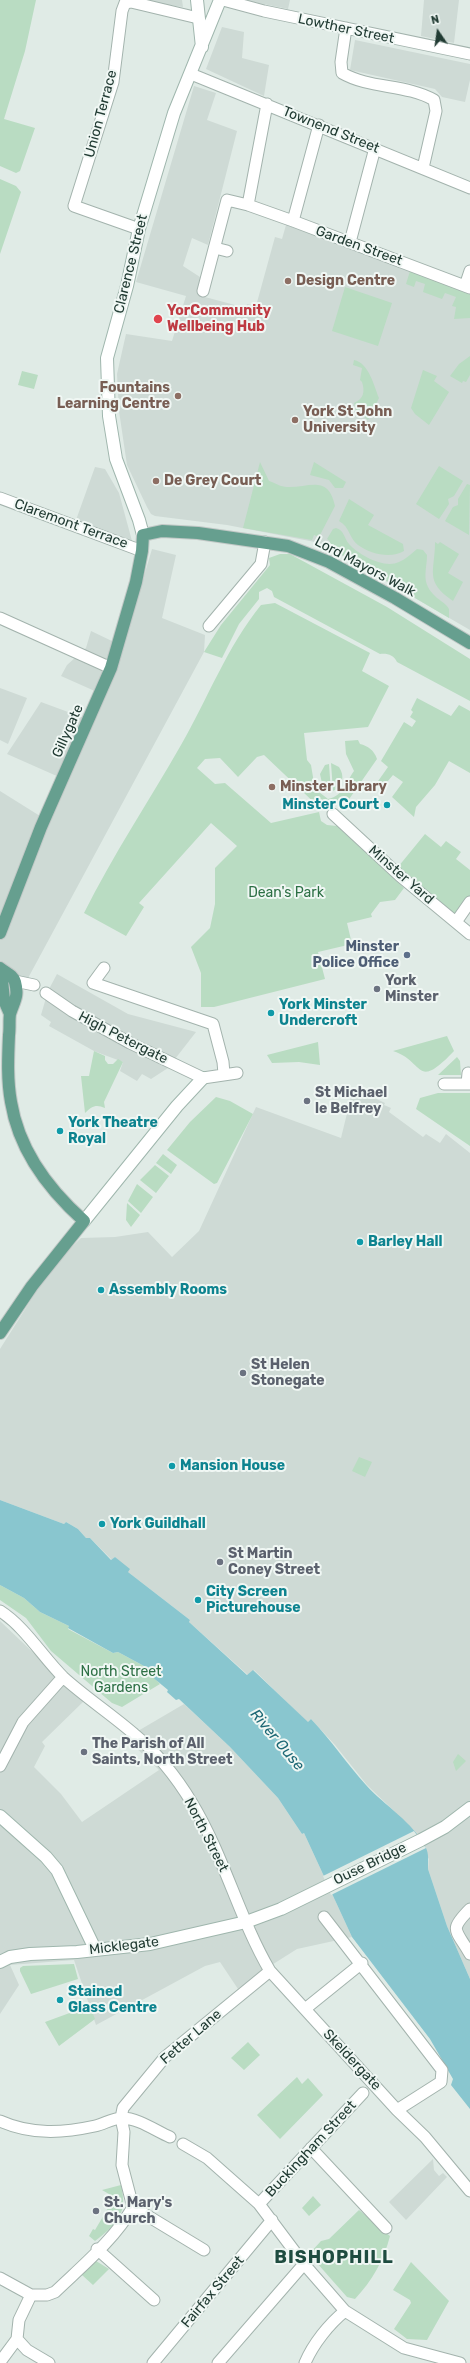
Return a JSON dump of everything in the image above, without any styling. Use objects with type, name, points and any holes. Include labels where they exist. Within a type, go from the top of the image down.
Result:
[{"type":"main road","points":[[197,0],[202,47]]},
{"type":"main road","name":"Clarence Street","points":[[143,535],[139,520],[116,459],[109,416],[107,378],[110,345],[127,286],[139,229],[174,113],[222,0]]},
{"type":"main road","name":"Lord Mayors Walk","points":[[143,535],[162,531],[182,532],[288,546],[314,555],[395,598],[470,643]]},
{"type":"main road","name":"Gillygate","points":[[0,933],[41,828],[111,668],[129,608],[142,551],[143,535]]},
{"type":"main road","points":[[1,969],[15,981],[17,1001],[10,1014]]},
{"type":"main road","points":[[1,969],[4,1000],[10,1014],[8,1078],[11,1104],[23,1140],[36,1168],[48,1184],[84,1221]]},
{"type":"main road","points":[[0,1333],[32,1286],[178,1106],[203,1078]]},
{"type":"main road","name":"Ouse Bridge","points":[[246,1922],[270,1914],[421,1840],[445,1827],[470,1808]]},
{"type":"main road","points":[[0,1816],[46,1857],[57,1870],[95,1949]]},
{"type":"main road","name":"Micklegate","points":[[0,1962],[10,1958],[30,1954],[77,1952],[150,1944],[246,1922]]},
{"type":"street","name":"Lowther Street","points":[[222,0],[264,11],[470,54]]},
{"type":"street","name":"Union Terrace","points":[[139,229],[74,206],[113,82],[124,3],[130,2],[198,18]]},
{"type":"street","points":[[346,28],[341,62],[342,73],[352,79],[422,94],[434,100],[436,111],[423,168]]},
{"type":"street","name":"Townend Street","points":[[190,74],[319,125],[470,188]]},
{"type":"street","points":[[248,205],[267,104]]},
{"type":"street","points":[[293,221],[319,125]]},
{"type":"street","points":[[350,242],[375,148]]},
{"type":"street","name":"Garden Street","points":[[215,248],[228,200],[248,205],[293,221],[467,287]]},
{"type":"street","points":[[203,292],[215,248],[227,251]]},
{"type":"street","points":[[467,287],[470,271]]},
{"type":"street","name":"Claremont Terrace","points":[[0,498],[142,551]]},
{"type":"street","points":[[209,626],[261,564],[265,542]]},
{"type":"street","points":[[0,618],[111,668]]},
{"type":"street","name":"Minster Yard","points":[[334,814],[400,876],[470,934]]},
{"type":"street","points":[[456,922],[470,902]]},
{"type":"street","points":[[104,968],[93,984],[213,1024],[223,1062],[224,1074]]},
{"type":"street","points":[[15,981],[34,985]]},
{"type":"street","name":"High Petergate","points":[[46,993],[72,1011],[130,1043],[203,1078]]},
{"type":"street","points":[[203,1078],[237,1073]]},
{"type":"street","points":[[444,1084],[469,1084],[468,1073]]},
{"type":"street","name":"North Street","points":[[0,1611],[16,1624],[63,1677],[135,1735],[162,1762],[192,1803],[246,1922]]},
{"type":"street","points":[[0,1766],[23,1722],[63,1677]]},
{"type":"street","points":[[470,1909],[456,1923],[455,1928],[470,1954]]},
{"type":"street","points":[[324,1917],[362,1963],[442,2070],[441,2082],[397,2110]]},
{"type":"street","name":"Skeldergate","points":[[246,1922],[255,1944],[270,1971],[397,2110],[425,2137],[470,2191]]},
{"type":"street","points":[[305,2009],[362,1963]]},
{"type":"street","name":"Fetter Lane","points":[[121,2115],[137,2088],[165,2056],[270,1971]]},
{"type":"street","name":"Buckingham Street","points":[[259,2204],[363,2093]]},
{"type":"street","points":[[121,2115],[124,2132],[122,2165],[133,2207],[204,2250]]},
{"type":"street","points":[[0,2122],[12,2127],[44,2132],[63,2132],[121,2115],[170,2137]]},
{"type":"street","points":[[184,2144],[207,2158],[259,2204],[304,2264],[345,2311],[404,2348],[460,2363]]},
{"type":"street","points":[[311,2148],[386,2228]]},
{"type":"street","points":[[0,2278],[31,2295],[43,2296],[55,2292],[123,2224],[133,2207]]},
{"type":"street","name":"Fairfax Street","points":[[154,2363],[272,2220]]},
{"type":"street","points":[[97,2249],[154,2300]]},
{"type":"street","points":[[218,2363],[304,2264]]},
{"type":"street","points":[[0,2362],[17,2339],[19,2320],[31,2295]]},
{"type":"street","points":[[305,2363],[310,2351],[336,2318],[345,2311]]},
{"type":"street","points":[[17,2339],[27,2350],[49,2363]]},
{"type":"shaded area","points":[[132,0],[182,0],[183,7]]},
{"type":"shaded area","points":[[244,0],[290,0],[288,9]]},
{"type":"shaded area","points":[[424,0],[459,0],[454,43],[421,36]]},
{"type":"shaded area","points":[[222,27],[244,32],[242,58],[269,65],[264,96],[206,69]]},
{"type":"shaded area","points":[[355,40],[470,64],[470,80],[465,102],[442,97],[435,89],[350,70]]},
{"type":"shaded area","name":"York St John University","points":[[194,86],[216,93],[207,120],[237,131],[208,245],[192,238],[183,266],[200,277],[198,289],[206,291],[205,297],[246,308],[247,304],[256,306],[275,237],[282,239],[286,225],[470,293],[470,630],[320,543],[227,525],[155,516],[151,514],[147,507],[127,465],[119,411],[117,374],[126,334],[172,341],[186,296],[136,282]]},
{"type":"shaded area","points":[[95,467],[105,469],[119,493],[132,541],[76,520]]},
{"type":"shaded area","points":[[152,549],[176,555],[162,618],[205,635],[204,652],[27,980],[0,968],[0,791],[40,816],[59,777],[7,754],[41,702],[87,719],[97,692],[61,676],[67,665],[86,648],[91,631],[114,642],[136,603]]},
{"type":"shaded area","points":[[0,688],[27,698],[8,744],[0,740]]},
{"type":"shaded area","points":[[57,974],[128,1014],[196,1032],[168,1068],[151,1079],[142,1074],[137,1081],[120,1071],[123,1062],[94,1051],[49,1026],[51,1022],[41,1015],[48,991]]},
{"type":"shaded area","points":[[352,1093],[366,1094],[385,1103],[384,1105],[391,1108],[389,1112],[423,1137],[426,1134],[440,1143],[446,1134],[470,1153],[470,1979],[447,1926],[428,1869],[429,1859],[394,1811],[367,1785],[335,1745],[311,1719],[308,1723],[254,1670],[248,1675],[189,1622],[190,1620],[128,1572],[115,1557],[112,1560],[90,1538],[86,1538],[78,1529],[66,1522],[64,1524],[0,1500],[0,1349],[41,1284],[59,1259],[81,1238],[115,1237],[148,1232],[172,1257],[199,1231],[256,1107],[341,1138]]},
{"type":"shaded area","points":[[0,1621],[84,1701],[42,1742],[45,1746],[34,1767],[61,1794],[82,1822],[159,1770],[126,1738],[184,1704],[230,1747],[278,1798],[302,1834],[304,1833],[352,1937],[297,1949],[259,1973],[238,1989],[220,1962],[205,1966],[96,2025],[74,1960],[10,1965],[19,1985],[0,2014]]},
{"type":"shaded area","points":[[433,2159],[434,2170],[439,2176],[443,2173],[447,2177],[406,2220],[389,2202]]},
{"type":"green space","points":[[0,0],[36,0],[25,51],[4,119],[35,128],[20,171],[16,173],[0,166]]},
{"type":"green space","points":[[0,179],[16,186],[21,192],[0,254]]},
{"type":"green space","points":[[410,271],[470,293],[470,318],[454,319],[456,307],[452,306],[456,297],[445,293],[442,299],[423,292],[425,284],[416,281],[414,287],[406,284]]},
{"type":"green space","points":[[345,287],[392,303],[378,346],[332,331]]},
{"type":"green space","points":[[470,356],[470,375],[466,382],[463,381],[462,383],[450,376],[459,364]]},
{"type":"green space","points":[[354,360],[359,362],[367,370],[379,398],[368,420],[356,410],[354,403],[362,397],[363,389],[362,382],[360,380],[362,368],[353,365]]},
{"type":"green space","points":[[423,370],[437,376],[434,381],[449,392],[429,425],[415,414],[411,408]]},
{"type":"green space","points":[[22,371],[38,375],[34,389],[18,385]]},
{"type":"green space","points":[[260,462],[269,481],[278,485],[295,487],[317,485],[323,486],[328,490],[332,496],[335,506],[319,537],[314,535],[312,540],[243,528]]},
{"type":"green space","points":[[314,462],[346,482],[343,488],[335,488],[329,480],[310,475]]},
{"type":"green space","points":[[439,466],[463,481],[454,496],[448,499],[449,504],[439,519],[416,504]]},
{"type":"green space","points":[[467,484],[470,485],[469,535],[445,521],[453,507],[458,505],[458,499]]},
{"type":"green space","points":[[349,499],[374,515],[368,525],[403,544],[404,551],[393,555],[387,555],[368,551],[358,545],[343,523],[339,521]]},
{"type":"green space","points":[[336,528],[342,532],[347,542],[353,548],[372,560],[386,564],[399,562],[417,549],[423,550],[427,555],[427,585],[433,594],[449,609],[449,618],[327,546],[330,541],[327,539],[333,529]]},
{"type":"green space","points":[[435,542],[438,544],[440,542],[459,554],[448,573],[463,582],[453,601],[438,588],[433,575]]},
{"type":"green space","points":[[280,554],[290,554],[387,607],[470,659],[470,701],[397,662],[392,656],[388,654],[380,654],[274,597],[272,591],[267,588],[259,592],[259,599],[239,624],[222,658],[204,652],[221,625],[270,565],[269,558]]},
{"type":"green space","name":"Dean's Park","points":[[275,603],[370,653],[362,671],[389,686],[368,727],[304,733],[307,760],[311,765],[315,789],[328,799],[341,792],[346,784],[354,771],[346,754],[345,741],[358,740],[360,744],[368,747],[372,751],[377,759],[345,805],[331,803],[322,810],[264,755],[257,757],[238,777],[220,758],[205,759],[197,768],[215,784],[225,783],[271,823],[319,812],[321,821],[327,825],[337,826],[404,888],[395,900],[380,902],[371,914],[372,917],[347,923],[352,944],[318,952],[325,979],[214,1007],[201,1007],[201,973],[191,947],[210,928],[215,904],[215,868],[237,846],[211,823],[139,903],[144,907],[126,936],[84,913],[119,849],[181,745],[238,638],[261,605]]},
{"type":"green space","points":[[417,698],[451,716],[459,705],[470,711],[470,773],[449,761],[435,785],[416,807],[414,817],[392,797],[403,782],[393,775],[382,788],[376,784],[388,767],[381,761],[404,722],[412,727],[416,721],[410,717],[413,712],[411,710]]},
{"type":"green space","points":[[331,763],[339,767],[342,774],[341,784],[333,791]]},
{"type":"green space","points":[[329,764],[331,792],[323,788],[320,774],[325,765]]},
{"type":"green space","points":[[425,834],[441,847],[446,841],[461,852],[456,859],[470,870],[470,896],[456,915],[398,867]]},
{"type":"green space","points":[[447,1036],[454,1051],[433,1070],[426,1072],[421,1070],[411,1061],[393,1051]]},
{"type":"green space","points":[[318,1042],[320,1065],[299,1062],[272,1063],[267,1055]]},
{"type":"green space","points":[[94,1051],[105,1056],[105,1060],[108,1064],[113,1064],[118,1059],[123,1062],[104,1102],[105,1108],[94,1106],[85,1113],[81,1076],[89,1076]]},
{"type":"green space","points":[[457,1057],[460,1061],[461,1075],[438,1075]]},
{"type":"green space","points":[[438,1093],[470,1093],[470,1146],[416,1109],[420,1098]]},
{"type":"green space","points":[[216,1097],[230,1101],[253,1114],[217,1183],[214,1184],[167,1150],[190,1122]]},
{"type":"green space","points":[[163,1154],[177,1165],[171,1174],[156,1163]]},
{"type":"green space","points":[[155,1165],[169,1176],[156,1193],[140,1180]]},
{"type":"green space","points":[[137,1184],[153,1197],[141,1213],[128,1201]]},
{"type":"green space","points":[[127,1203],[140,1215],[131,1227],[126,1220]]},
{"type":"green space","points":[[359,1457],[372,1462],[365,1477],[352,1471]]},
{"type":"green space","name":"North Street Gardens","points":[[0,1585],[24,1598],[40,1612],[69,1626],[68,1629],[113,1653],[118,1652],[144,1666],[160,1684],[122,1707],[112,1703],[51,1651],[26,1618],[0,1600]]},
{"type":"green space","points":[[458,1754],[466,1761],[456,1771],[453,1762]]},
{"type":"green space","points":[[74,1964],[78,1979],[31,1994],[20,1971],[20,1968],[23,1966]]},
{"type":"green space","points":[[89,2004],[95,2019],[59,2046],[45,2022],[86,2007]]},
{"type":"green space","points":[[248,2042],[260,2055],[244,2070],[231,2058]]},
{"type":"green space","points":[[297,2077],[302,2084],[308,2078],[323,2095],[280,2139],[257,2115]]},
{"type":"green space","points":[[121,2185],[123,2204],[119,2218],[95,2241],[89,2236],[93,2229],[95,2230],[108,2208],[103,2204],[109,2194],[102,2190]]},
{"type":"green space","points":[[313,2196],[321,2205],[309,2216],[302,2208]]},
{"type":"green space","points":[[359,2210],[390,2236],[377,2270],[355,2299],[347,2297],[309,2254],[321,2241],[329,2239]]},
{"type":"green space","points":[[96,2261],[109,2269],[93,2285],[82,2275]]},
{"type":"green space","points":[[411,2262],[449,2301],[427,2340],[407,2339],[394,2329],[411,2303],[410,2300],[393,2290]]},
{"type":"water","name":"River Ouse","points":[[0,1500],[64,1524],[66,1522],[78,1529],[86,1538],[90,1538],[111,1560],[115,1557],[130,1569],[128,1572],[190,1620],[189,1622],[247,1675],[253,1670],[308,1722],[311,1719],[366,1785],[414,1830],[427,1850],[428,1869],[447,1926],[470,1979],[470,2109],[451,2085],[453,2079],[430,2039],[352,1937],[304,1833],[302,1834],[278,1798],[230,1747],[179,1699],[176,1700],[167,1692],[168,1690],[150,1675],[144,1666],[118,1652],[113,1653],[68,1628],[69,1626],[40,1612],[24,1598],[0,1585]]},
{"type":"pier","points":[[414,1831],[426,1848],[331,1895],[323,1876]]},
{"type":"place","name":"Design Centre","points":[[288,281]]},
{"type":"place","name":"YorCommunity Wellbeing Hub","points":[[158,319]]},
{"type":"place","name":"Fountains Learning Centre","points":[[178,396]]},
{"type":"place","name":"York St John University","points":[[295,420]]},
{"type":"place","name":"De Grey Court","points":[[156,481]]},
{"type":"place","name":"Minster Library","points":[[272,787]]},
{"type":"place","name":"Minster Court","points":[[387,805]]},
{"type":"place","name":"Minster Police Office","points":[[407,955]]},
{"type":"place","name":"York Minster","points":[[377,989]]},
{"type":"place","name":"York Minster Undercroft","points":[[271,1013]]},
{"type":"place","name":"St Michael le Belfrey","points":[[307,1101]]},
{"type":"place","name":"York Theatre Royal","points":[[60,1131]]},
{"type":"place","name":"Barley Hall","points":[[360,1242]]},
{"type":"place","name":"Assembly Rooms","points":[[101,1290]]},
{"type":"place","name":"St Helen Stonegate","points":[[243,1373]]},
{"type":"place","name":"Mansion House","points":[[172,1466]]},
{"type":"place","name":"York Guildhall","points":[[102,1524]]},
{"type":"place","name":"St Martin Coney Street","points":[[220,1562]]},
{"type":"place","name":"City Screen Picturehouse","points":[[198,1600]]},
{"type":"place","name":"The Parish of All Saints, North Street","points":[[84,1752]]},
{"type":"place","name":"Stained Glass Centre","points":[[60,2000]]},
{"type":"place","name":"St. Mary's Church","points":[[96,2211]]},
{"type":"district","name":"BISHOPHILL","points":[[334,2258]]}]
